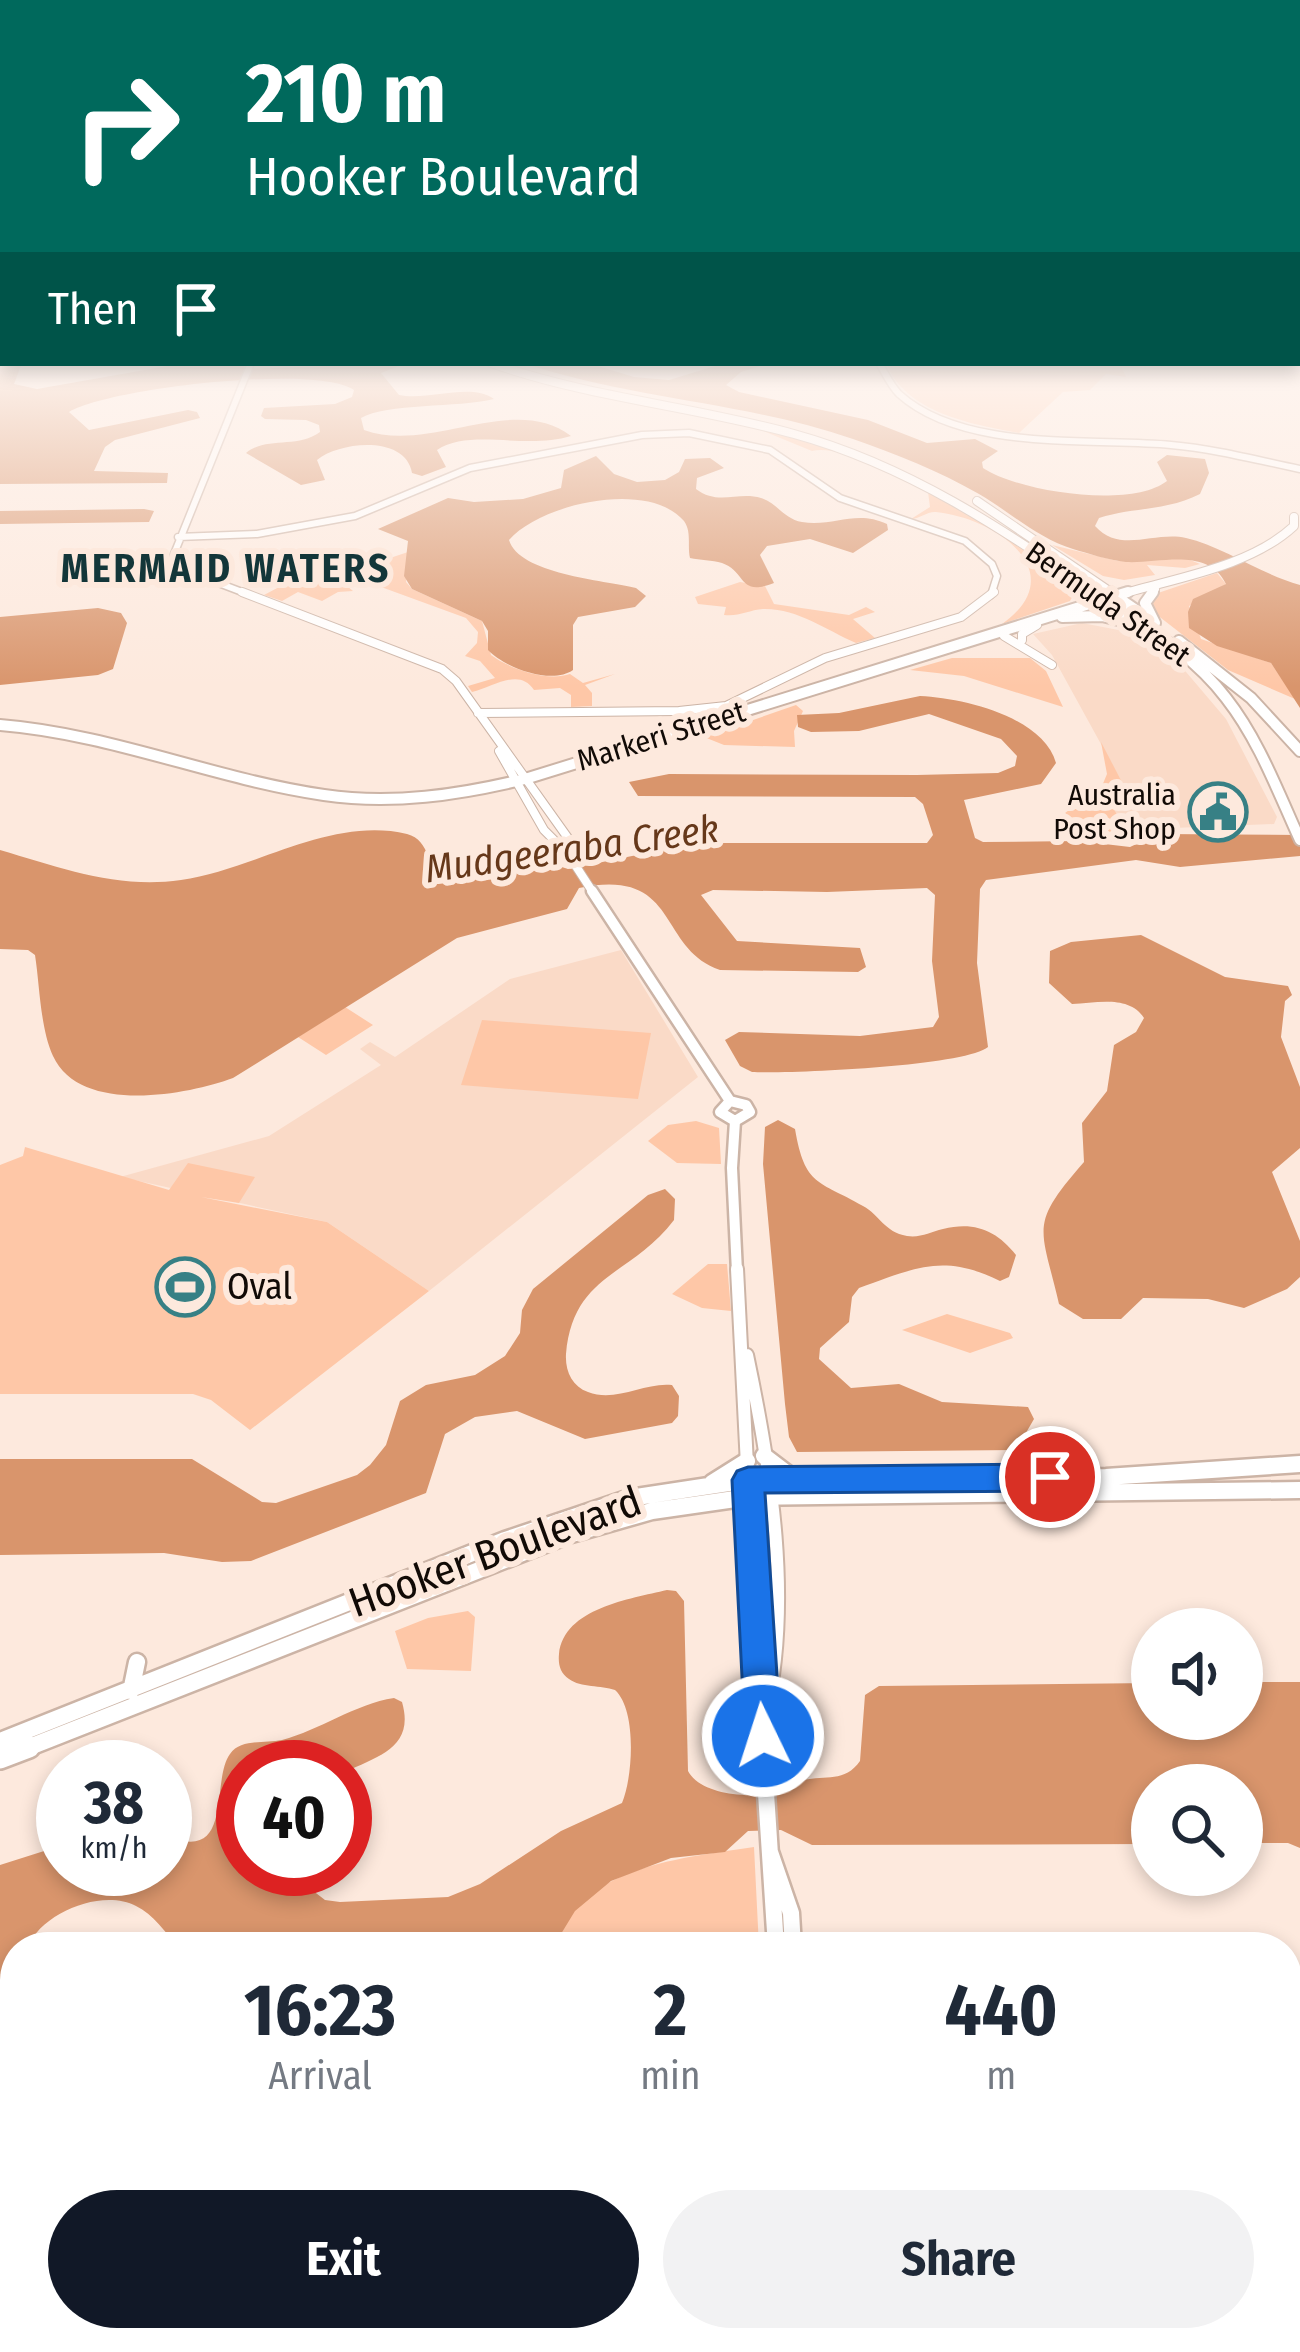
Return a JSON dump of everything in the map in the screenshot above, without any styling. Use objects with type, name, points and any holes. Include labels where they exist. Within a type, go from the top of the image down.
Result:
[{"type":"main road","name":"Bermuda Street","points":[[891,468],[965,503],[1083,578]]},
{"type":"main road","points":[[911,468],[939,480]]},
{"type":"main road","name":"Bermuda Street","points":[[971,497],[1251,698],[1300,751]]},
{"type":"main road","name":"Markeri Street","points":[[1242,559],[1280,539],[1298,515]]},
{"type":"main road","name":"Markeri Street","points":[[0,728],[79,733],[292,789],[352,798],[418,799],[522,783],[1270,552],[1300,530]]},
{"type":"main road","points":[[1062,617],[1102,616],[1148,624],[1145,603],[1154,586],[1083,578],[1077,605]]},
{"type":"main road","name":"Markeri Street","points":[[1003,634],[1077,605],[1112,599]]},
{"type":"main road","name":"Bermuda Street","points":[[1148,624],[1232,706],[1298,835]]},
{"type":"main road","points":[[712,1483],[755,1458],[794,1479]]},
{"type":"main road","name":"Hooker Boulevard","points":[[0,1741],[131,1691],[137,1662],[159,1680],[562,1518],[630,1498],[712,1483],[758,1488],[1058,1486],[1205,1469],[1300,1469]]},
{"type":"main road","name":"Hooker Boulevard","points":[[0,1758],[580,1531],[794,1479],[1300,1490]]},
{"type":"street","points":[[207,468],[178,537],[174,562],[437,666],[457,681],[522,783],[544,830],[568,854],[730,1101],[746,1105],[750,1112],[735,1121]]},
{"type":"street","points":[[178,537],[248,536],[356,516],[471,468]]},
{"type":"street","points":[[478,713],[688,710],[738,703],[768,692],[823,659],[968,613],[991,596],[996,572],[987,557],[965,542],[840,498],[796,468]]},
{"type":"street","points":[[1024,644],[1023,634],[1037,625]]},
{"type":"street","points":[[1003,634],[1053,663]]},
{"type":"street","points":[[730,1101],[720,1112],[735,1121]]},
{"type":"street","points":[[735,1121],[732,1168],[742,1335],[759,1408],[755,1458],[776,1658],[774,1692],[764,1720],[775,1932]]},
{"type":"street","points":[[767,1839],[792,1932]]},
{"type":"shaded area","points":[[0,468],[168,473],[167,483],[0,484]]},
{"type":"shaded area","points":[[271,468],[320,468],[325,480],[301,485]]},
{"type":"shaded area","points":[[410,468],[444,468],[422,476]]},
{"type":"shaded area","points":[[608,468],[637,482],[665,480],[681,468],[724,468],[697,478],[696,489],[720,497],[761,498],[802,522],[865,518],[887,524],[888,530],[853,553],[810,539],[767,546],[760,555],[774,583],[754,587],[722,563],[690,558],[686,525],[667,508],[621,499],[595,501],[544,516],[509,540],[528,561],[636,588],[646,596],[635,607],[578,617],[573,625],[573,670],[541,675],[506,663],[488,650],[488,631],[482,621],[412,589],[404,576],[408,541],[378,529],[448,498],[474,502],[523,499],[561,488],[564,470]]},
{"type":"shaded area","points":[[879,468],[958,506],[996,530],[1069,585],[1075,592],[1070,601],[1002,624],[1022,605],[1030,586],[1029,568],[1018,551],[982,525],[933,512],[911,519],[930,507],[928,492]]},
{"type":"shaded area","points":[[925,468],[983,468],[1022,484],[1102,496],[1150,489],[1167,481],[1160,468],[1208,468],[1200,494],[1099,518],[1095,526],[1115,539],[1174,537],[1200,542],[1300,585],[1300,708],[1271,663],[1217,646],[1189,628],[1193,599],[1226,584],[1218,572],[1195,561],[1126,562],[1060,544]]},
{"type":"shaded area","points":[[0,511],[154,511],[149,522],[0,524]]},
{"type":"shaded area","points":[[1052,545],[1118,561],[1183,557],[1200,564],[1185,568],[1147,565],[1155,575],[1124,580],[1103,576]]},
{"type":"shaded area","points":[[350,552],[357,553],[350,563],[369,565],[408,552],[406,582],[412,589],[482,621],[491,655],[508,665],[540,675],[570,674],[583,683],[615,674],[585,685],[592,693],[592,706],[571,707],[571,695],[560,688],[534,690],[514,679],[472,692],[468,686],[495,678],[480,661],[465,656],[477,643],[478,632],[466,618],[362,580],[347,586],[353,591],[338,592],[322,601],[298,592],[282,601],[264,595],[281,586],[281,571],[274,570],[279,565],[290,567],[305,559],[343,563]]},
{"type":"shaded area","points":[[1217,573],[1226,584],[1189,606],[1201,639],[1271,663],[1295,699],[1228,670],[1152,611],[1149,601],[1158,593]]},
{"type":"shaded area","points":[[740,582],[765,586],[774,604],[849,615],[866,607],[875,612],[853,619],[875,638],[856,643],[776,610],[724,615],[726,607],[698,604],[695,597]]},
{"type":"shaded area","points":[[98,608],[121,613],[127,623],[113,669],[98,675],[0,685],[0,617]]},
{"type":"shaded area","points":[[1082,623],[1134,633],[1181,666],[1226,719],[1277,817],[1274,824],[1124,830],[1113,809],[1135,806],[1052,655],[1033,634]]},
{"type":"shaded area","points":[[952,658],[1030,658],[1046,671],[1063,707],[964,676],[910,670]]},
{"type":"shaded area","points":[[920,696],[979,706],[1019,722],[1048,747],[1056,763],[1041,784],[964,800],[975,838],[983,842],[1079,841],[1130,847],[1158,834],[1300,835],[1300,856],[1180,867],[1136,860],[986,880],[980,889],[977,963],[988,1047],[947,1059],[876,1067],[752,1072],[740,1066],[725,1040],[739,1032],[860,1036],[933,1027],[939,1017],[932,961],[935,895],[927,888],[713,890],[701,895],[737,941],[860,948],[866,967],[858,972],[720,970],[685,945],[652,899],[635,889],[579,888],[567,909],[457,938],[233,1078],[189,1090],[136,1096],[86,1087],[67,1075],[53,1056],[45,1032],[35,955],[28,950],[0,949],[0,850],[89,875],[157,882],[209,874],[321,838],[378,830],[415,837],[448,879],[540,860],[568,869],[696,843],[927,843],[933,835],[923,804],[915,797],[638,796],[629,782],[669,774],[917,775],[998,773],[1015,766],[1017,756],[1001,739],[929,714],[859,731],[811,732],[798,727],[797,715],[839,713]]},
{"type":"shaded area","points":[[796,705],[803,711],[794,731],[795,747],[724,745],[704,737]]},
{"type":"shaded area","points":[[1101,742],[1135,807],[1114,809],[1124,829],[1141,834],[1111,842],[1080,840],[1072,818],[1065,813],[1102,786],[1107,774]]},
{"type":"shaded area","points":[[1141,935],[1225,977],[1288,986],[1292,995],[1285,1001],[1281,1037],[1300,1087],[1300,1148],[1272,1172],[1300,1241],[1300,1277],[1287,1289],[1244,1308],[1208,1299],[1143,1298],[1121,1319],[1083,1319],[1059,1304],[1044,1228],[1054,1200],[1084,1162],[1082,1123],[1107,1091],[1114,1045],[1136,1032],[1144,1018],[1121,1003],[1072,1004],[1049,983],[1050,951],[1071,942]]},
{"type":"shaded area","points":[[621,950],[698,1077],[429,1291],[327,1222],[120,1177],[269,1136],[381,1065],[360,1049],[370,1042],[395,1057],[510,979]]},
{"type":"shaded area","points":[[345,1007],[373,1025],[326,1055],[298,1037]]},
{"type":"shaded area","points":[[482,1020],[651,1033],[638,1099],[461,1085]]},
{"type":"shaded area","points":[[778,1120],[795,1129],[804,1162],[816,1180],[869,1210],[893,1231],[912,1236],[975,1227],[993,1234],[1016,1255],[1009,1277],[1000,1281],[962,1267],[929,1266],[859,1288],[852,1297],[849,1322],[820,1348],[819,1359],[851,1388],[899,1384],[942,1402],[1028,1407],[1034,1419],[1016,1450],[797,1452],[789,1437],[785,1404],[763,1164],[765,1127]]},
{"type":"shaded area","points":[[696,1121],[719,1128],[721,1164],[677,1163],[648,1141],[668,1125]]},
{"type":"shaded area","points":[[25,1147],[169,1190],[188,1163],[255,1177],[239,1203],[201,1197],[327,1222],[429,1291],[250,1430],[211,1400],[193,1394],[0,1394],[0,1165],[23,1156]]},
{"type":"shaded area","points":[[665,1189],[675,1199],[674,1220],[658,1239],[592,1291],[571,1327],[566,1360],[574,1382],[598,1395],[672,1385],[679,1396],[678,1416],[672,1423],[585,1439],[517,1411],[475,1417],[445,1434],[426,1493],[251,1561],[222,1562],[164,1553],[0,1555],[0,1459],[192,1459],[262,1502],[276,1503],[357,1475],[386,1445],[400,1401],[426,1385],[475,1375],[505,1356],[520,1333],[522,1310],[533,1289],[648,1195]]},
{"type":"shaded area","points":[[708,1264],[727,1264],[731,1311],[702,1308],[672,1294]]},
{"type":"shaded area","points":[[947,1314],[1010,1333],[1013,1338],[970,1353],[902,1330]]},
{"type":"shaded area","points":[[676,1591],[684,1601],[688,1771],[705,1786],[732,1794],[773,1792],[854,1768],[860,1761],[865,1695],[879,1686],[1131,1683],[1131,1740],[1263,1740],[1263,1682],[1300,1682],[1300,1848],[1263,1843],[1263,1764],[1131,1764],[1131,1844],[812,1845],[781,1830],[748,1831],[725,1852],[671,1858],[611,1881],[575,1911],[562,1932],[165,1932],[136,1906],[107,1900],[74,1907],[38,1932],[0,1932],[0,1865],[36,1854],[36,1896],[192,1896],[192,1841],[211,1830],[216,1816],[216,1896],[320,1896],[340,1902],[448,1897],[480,1884],[561,1831],[622,1803],[631,1744],[622,1700],[615,1690],[579,1684],[560,1668],[564,1638],[586,1616],[618,1602]]},
{"type":"shaded area","points":[[468,1611],[475,1617],[471,1671],[407,1669],[395,1631],[428,1618]]},
{"type":"shaded area","points":[[394,1698],[402,1702],[405,1717],[399,1740],[372,1760],[372,1740],[279,1740]]},
{"type":"shaded area","points":[[754,1847],[758,1932],[560,1932],[586,1898],[610,1882],[637,1870]]},
{"type":"place","name":"Australia Post Shop","points":[[1218,812]]},
{"type":"place","name":"Oval","points":[[185,1287]]},
{"type":"district","name":"MERMAID WATERS","points":[[226,569]]},
{"type":"route","points":[[763,1736],[748,1480],[1050,1477]]},
{"type":"water label","name":"Mudgeeraba Creek","points":[[572,849]]}]
